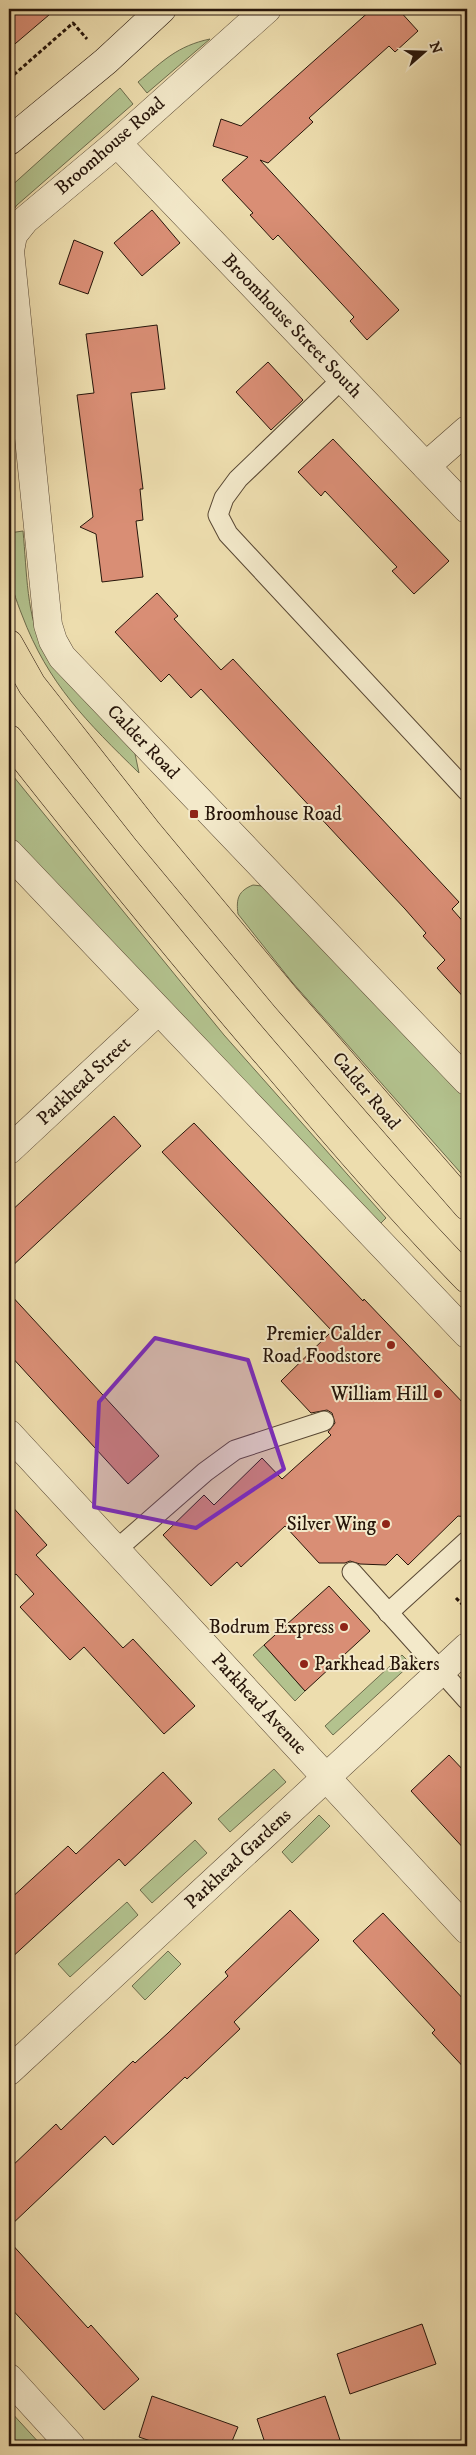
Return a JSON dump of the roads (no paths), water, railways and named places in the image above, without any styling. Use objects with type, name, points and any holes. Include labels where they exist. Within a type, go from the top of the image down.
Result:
[{"type":"main road","name":"Calder Road","points":[[9,644],[32,684],[147,831],[286,998],[467,1206]]},
{"type":"main road","points":[[9,739],[117,876],[226,1006],[362,1166],[467,1279]]},
{"type":"street","name":"Broomhouse Road","points":[[15,310],[10,251],[13,235],[25,220],[118,143],[267,9]]},
{"type":"street","points":[[9,141],[106,61],[157,10]]},
{"type":"street","name":"Broomhouse Street South","points":[[118,143],[467,510]]},
{"type":"street","name":"Calder Road","points":[[15,310],[48,625],[53,641],[62,657],[466,1076]]},
{"type":"street","points":[[426,466],[467,430]]},
{"type":"street","points":[[9,853],[467,1334]]},
{"type":"street","name":"Parkhead Street","points":[[9,1150],[158,1011]]},
{"type":"street","name":"Parkhead Avenue","points":[[9,1434],[328,1777],[467,1930]]},
{"type":"street","name":"Parkhead Gardens","points":[[9,2071],[467,1647]]},
{"type":"street","points":[[9,2378],[71,2446]]},
{"type":"lane","points":[[342,379],[238,479],[224,498],[218,515],[228,534],[467,791]]},
{"type":"lane","points":[[116,1550],[205,1472],[235,1450],[324,1421]]},
{"type":"lane","points":[[388,1613],[467,1541]]},
{"type":"lane","points":[[352,1572],[467,1700]]},
{"type":"place","name":"Broomhouse Road","points":[[194,814]]},
{"type":"place","name":"Premier Calder Road Foodstore","points":[[391,1345]]},
{"type":"place","name":"William Hill","points":[[438,1394]]},
{"type":"place","name":"Silver Wing","points":[[386,1524]]},
{"type":"place","name":"Bodrum Express","points":[[344,1627]]},
{"type":"place","name":"Parkhead Bakers","points":[[304,1664]]}]
